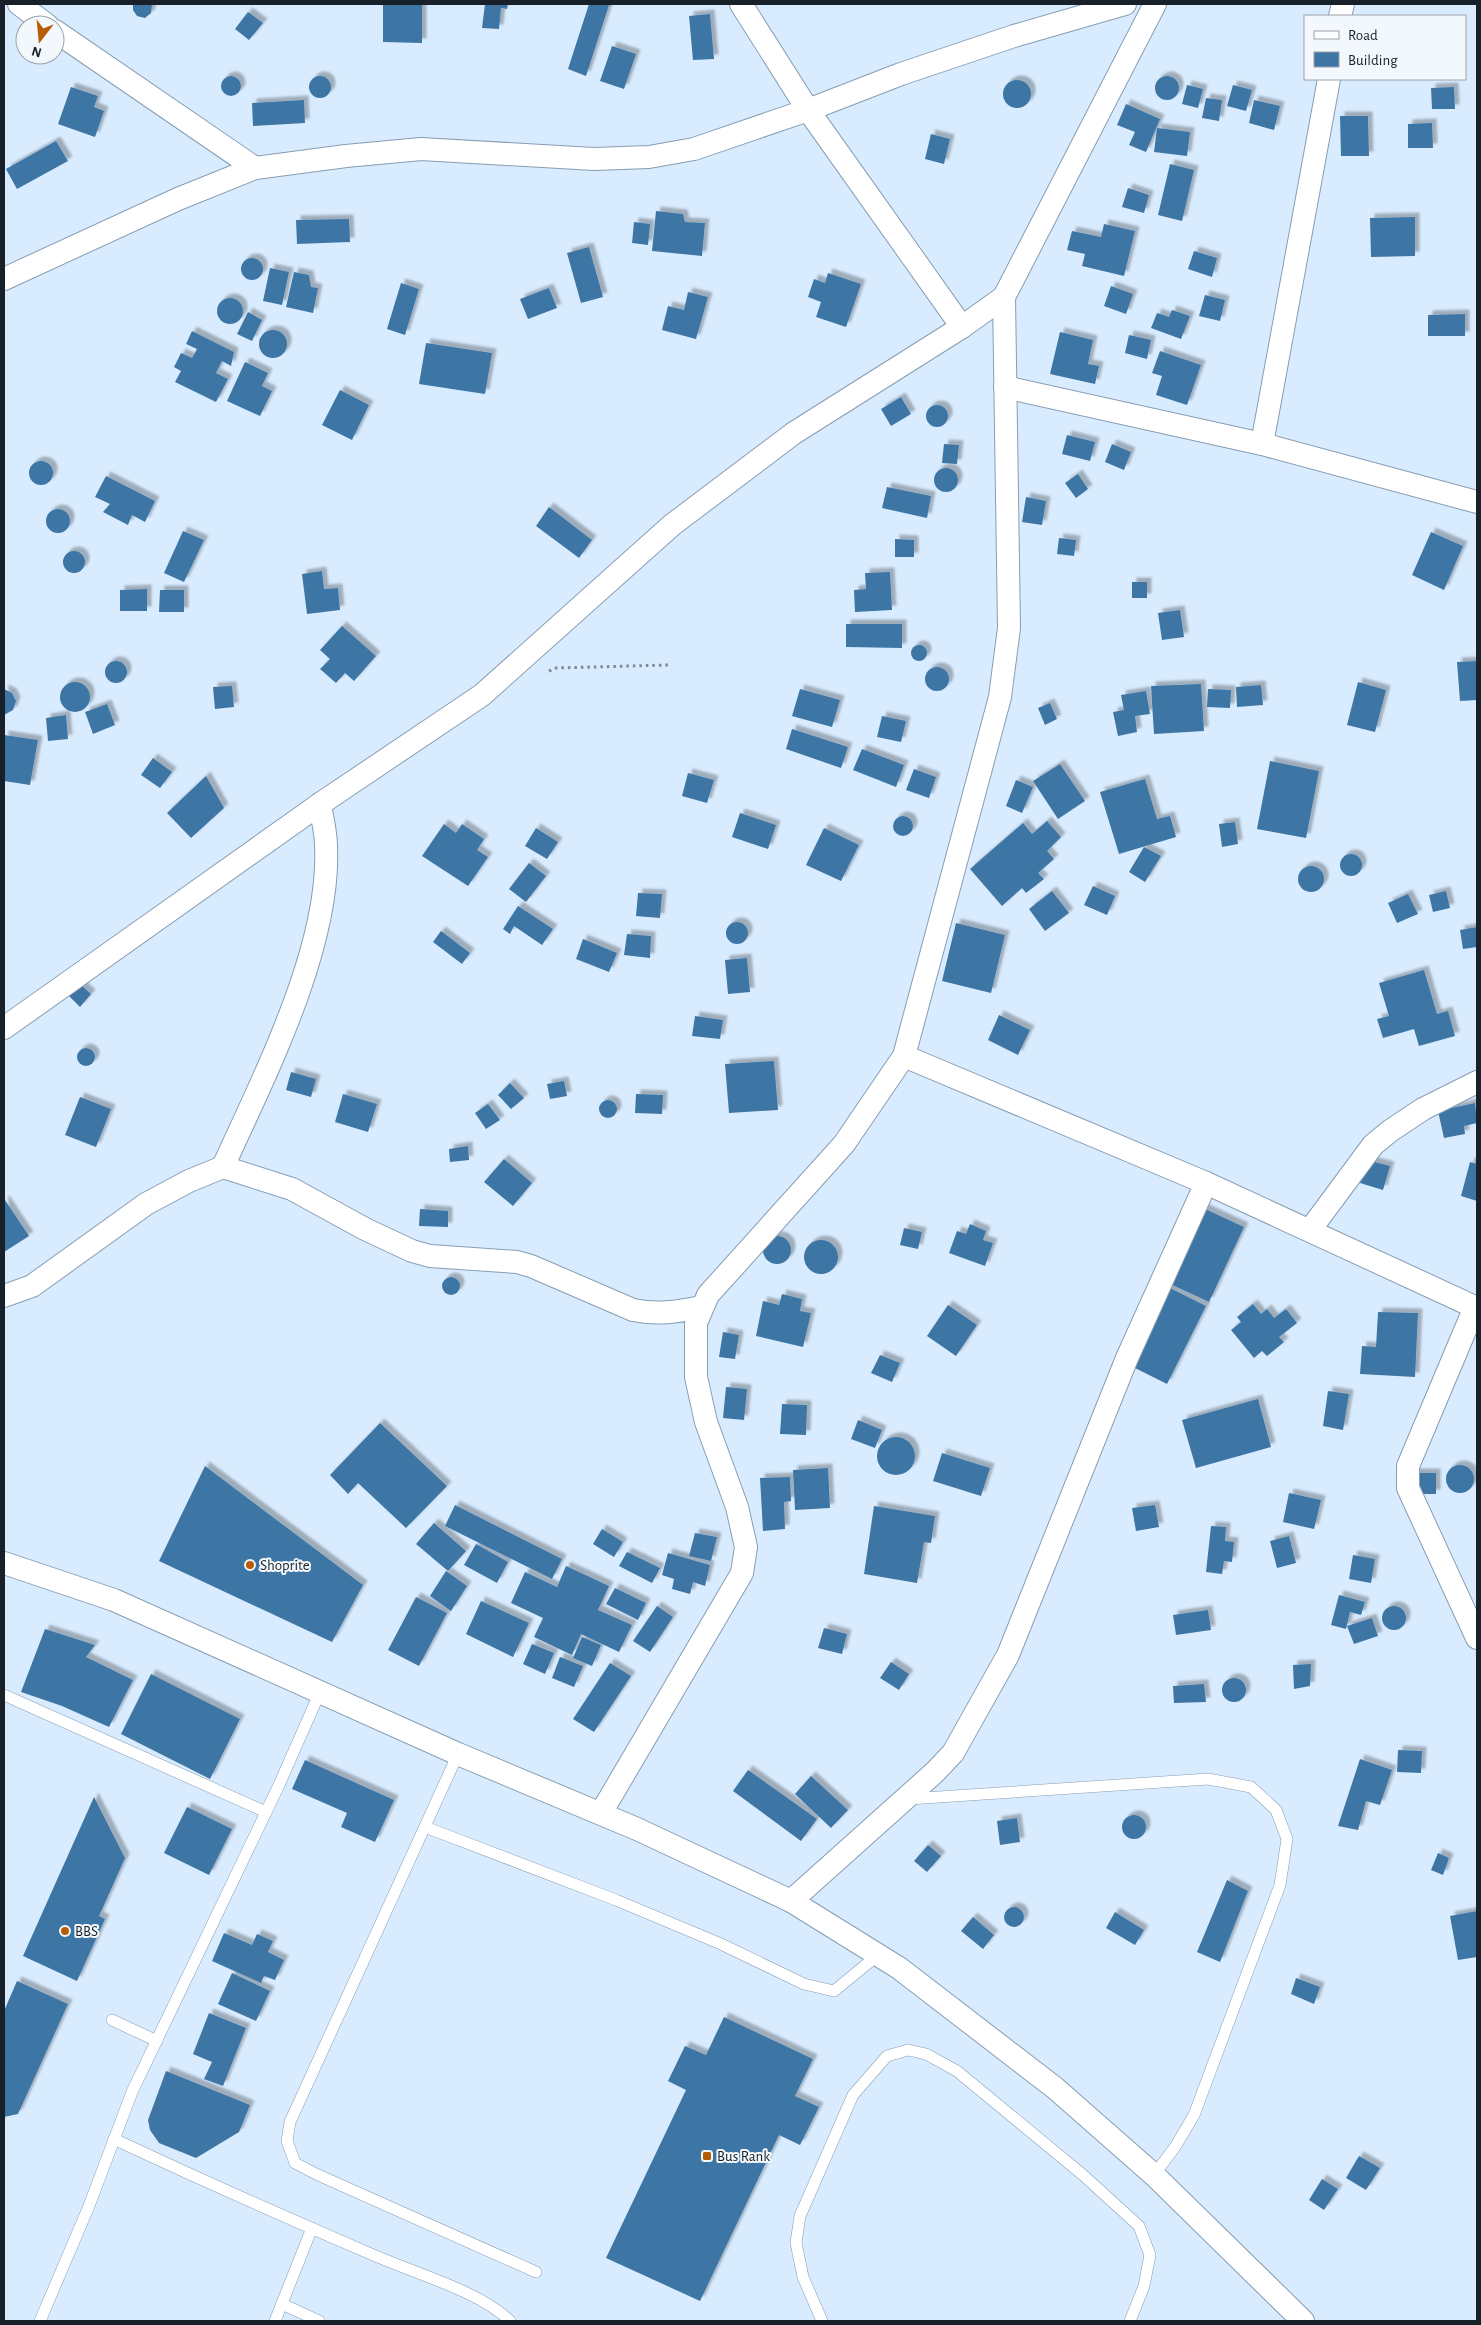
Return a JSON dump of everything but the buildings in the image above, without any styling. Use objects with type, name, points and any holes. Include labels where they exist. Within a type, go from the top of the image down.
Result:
[{"type":"street","points":[[19,4],[34,15]]},
{"type":"street","points":[[741,4],[808,110],[962,327]]},
{"type":"street","points":[[4,279],[178,199],[255,168],[346,156],[421,149],[594,159],[649,157],[694,150],[808,110],[901,74],[1014,36],[1125,4]]},
{"type":"street","points":[[4,1028],[320,804],[482,694],[672,525],[794,433],[962,327],[1004,296],[1155,4]]},
{"type":"street","points":[[65,38],[255,168]]},
{"type":"street","points":[[1262,444],[1330,80]]},
{"type":"street","points":[[601,1814],[742,1573],[746,1547],[737,1507],[706,1422],[696,1377],[696,1322],[701,1307],[708,1295],[844,1144],[904,1056],[1000,697],[1009,628],[1004,296]]},
{"type":"street","points":[[1005,387],[1262,444],[1477,502]]},
{"type":"street","points":[[224,1167],[275,1053],[296,998],[314,937],[324,888],[326,845],[320,804]]},
{"type":"street","points":[[904,1056],[1206,1182],[1476,1307],[1408,1466],[1406,1476],[1408,1488],[1477,1638]]},
{"type":"street","points":[[1310,1230],[1373,1145],[1423,1109],[1477,1082]]},
{"type":"street","points":[[4,1296],[32,1286],[146,1204],[189,1181],[224,1167],[292,1189],[412,1251],[430,1256],[517,1262],[531,1266],[632,1310],[650,1314],[666,1314],[701,1307]]},
{"type":"street","points":[[790,1901],[907,1799],[953,1753],[1008,1656],[1127,1358],[1206,1182]]},
{"type":"street","points":[[4,1563],[114,1600],[458,1754],[601,1814],[790,1901],[900,1968],[1056,2088],[1154,2175],[1293,2318]]},
{"type":"lane","points":[[40,2321],[89,2206],[132,2092],[266,1812],[320,1692]]},
{"type":"lane","points":[[4,1695],[266,1812]]},
{"type":"lane","points":[[458,1754],[290,2122],[287,2141],[295,2163],[536,2272]]},
{"type":"lane","points":[[907,1799],[1208,1779],[1251,1787],[1276,1810],[1287,1839],[1280,1885],[1194,2115],[1175,2147],[1154,2175]]},
{"type":"lane","points":[[425,1827],[616,1900],[721,1944],[804,1984],[834,1991],[878,1955]]},
{"type":"lane","points":[[112,2020],[157,2041]]},
{"type":"lane","points":[[822,2321],[803,2277],[796,2243],[800,2216],[853,2095],[887,2056],[908,2050],[926,2054],[957,2071],[1083,2174],[1139,2226],[1150,2255],[1144,2286],[1130,2321]]},
{"type":"lane","points":[[114,2138],[312,2228],[477,2298],[498,2309],[510,2321]]},
{"type":"lane","points":[[275,2321],[312,2228]]},
{"type":"lane","points":[[282,2304],[319,2321]]},
{"type":"path","points":[[547,671],[556,668],[668,664]]},
{"type":"place","name":"Shoprite","points":[[250,1565]]},
{"type":"place","name":"BBS","points":[[65,1931]]},
{"type":"place","name":"Bus Rank","points":[[707,2156]]}]
